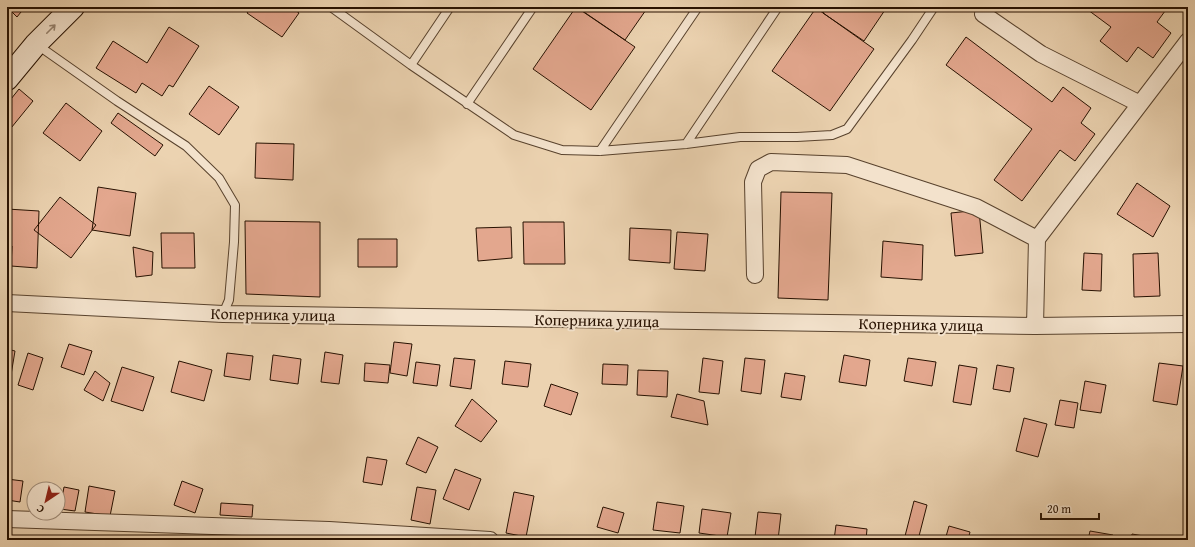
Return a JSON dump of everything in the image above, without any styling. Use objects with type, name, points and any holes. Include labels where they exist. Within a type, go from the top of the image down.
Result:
[{"type":"main road","points":[[7,79],[36,44],[73,7]]},
{"type":"street","points":[[983,14],[1041,54],[1140,104]]},
{"type":"street","points":[[1035,326],[1037,239],[1140,104],[1182,60],[1188,41]]},
{"type":"street","points":[[755,276],[753,182],[758,169],[771,162],[847,165],[976,207],[1037,239]]},
{"type":"street","name":"Коперника улица","points":[[7,303],[223,314],[1035,326],[1188,324]]},
{"type":"street","points":[[7,519],[329,530],[490,540]]},
{"type":"lane","points":[[331,7],[410,65],[514,135],[562,150],[600,151],[686,144],[740,137],[797,137],[832,135],[847,130],[934,7]]},
{"type":"lane","points":[[410,65],[450,7]]},
{"type":"lane","points":[[467,104],[533,7]]},
{"type":"lane","points":[[600,151],[698,7]]},
{"type":"lane","points":[[686,144],[778,7]]},
{"type":"lane","points":[[36,44],[117,101],[186,146],[218,178],[235,205],[234,242],[229,300],[223,314]]},
{"type":"building","points":[[7,7],[25,7],[17,17]]},
{"type":"building","points":[[251,7],[291,7],[299,13],[282,37],[247,13]]},
{"type":"building","points":[[576,7],[635,47],[591,110],[533,69]]},
{"type":"building","points":[[588,7],[648,7],[625,40],[584,12]]},
{"type":"building","points":[[827,7],[887,7],[864,41],[823,13]]},
{"type":"building","points":[[1084,7],[1168,7],[1157,22],[1171,33],[1153,58],[1138,47],[1127,62],[1100,41],[1111,27]]},
{"type":"building","points":[[816,8],[874,49],[830,111],[772,71]]},
{"type":"building","points":[[169,27],[199,46],[173,87],[169,85],[162,96],[142,83],[136,93],[96,68],[113,41],[147,63]]},
{"type":"building","points":[[966,37],[1052,102],[1063,87],[1091,108],[1081,123],[1095,134],[1075,161],[1060,150],[1022,201],[994,180],[1032,129],[946,65]]},
{"type":"building","points":[[209,86],[239,107],[219,135],[189,114]]},
{"type":"building","points":[[19,89],[33,101],[7,133],[7,104]]},
{"type":"building","points":[[66,103],[102,131],[80,161],[43,133]]},
{"type":"building","points":[[118,113],[163,145],[155,156],[111,123]]},
{"type":"building","points":[[256,143],[294,144],[293,180],[255,178]]},
{"type":"building","points":[[1137,183],[1170,206],[1153,237],[1117,214]]},
{"type":"building","points":[[98,187],[136,193],[130,236],[92,230]]},
{"type":"building","points":[[781,192],[832,193],[828,300],[778,298]]},
{"type":"building","points":[[60,197],[96,225],[71,258],[34,230]]},
{"type":"building","points":[[7,209],[39,211],[37,268],[11,266],[12,246],[7,246]]},
{"type":"building","points":[[979,210],[983,253],[955,256],[951,213]]},
{"type":"building","points":[[245,221],[320,222],[320,297],[246,294]]},
{"type":"building","points":[[523,222],[564,222],[565,264],[524,264]]},
{"type":"building","points":[[511,227],[512,258],[478,261],[476,228]]},
{"type":"building","points":[[630,228],[671,230],[670,263],[629,260]]},
{"type":"building","points":[[677,232],[708,234],[705,271],[674,269]]},
{"type":"building","points":[[161,233],[194,233],[195,268],[162,268]]},
{"type":"building","points":[[358,239],[397,239],[397,267],[358,267]]},
{"type":"building","points":[[883,241],[923,245],[922,280],[881,277]]},
{"type":"building","points":[[133,247],[153,252],[152,275],[136,277]]},
{"type":"building","points":[[1084,253],[1102,254],[1101,291],[1082,290]]},
{"type":"building","points":[[1158,253],[1160,296],[1134,297],[1133,254]]},
{"type":"building","points":[[394,342],[412,344],[407,376],[390,373]]},
{"type":"building","points":[[69,344],[92,351],[84,375],[61,367]]},
{"type":"building","points":[[7,349],[15,351],[11,375],[7,374]]},
{"type":"building","points":[[325,352],[343,355],[339,384],[321,382]]},
{"type":"building","points":[[28,353],[43,358],[33,390],[18,385]]},
{"type":"building","points":[[227,353],[253,356],[250,380],[224,376]]},
{"type":"building","points":[[273,355],[301,359],[298,384],[270,380]]},
{"type":"building","points":[[844,355],[870,360],[866,386],[839,382]]},
{"type":"building","points":[[454,358],[475,360],[471,389],[450,386]]},
{"type":"building","points":[[703,358],[723,361],[719,394],[699,392]]},
{"type":"building","points":[[745,358],[765,360],[761,394],[741,391]]},
{"type":"building","points":[[908,358],[936,362],[932,386],[904,381]]},
{"type":"building","points":[[179,361],[212,370],[204,401],[171,392]]},
{"type":"building","points":[[505,361],[531,364],[528,387],[502,384]]},
{"type":"building","points":[[416,362],[440,365],[437,386],[413,383]]},
{"type":"building","points":[[365,363],[390,365],[388,383],[364,381]]},
{"type":"building","points":[[1159,363],[1183,366],[1177,405],[1153,401]]},
{"type":"building","points":[[603,364],[628,365],[627,385],[602,384]]},
{"type":"building","points":[[959,365],[977,368],[971,405],[953,402]]},
{"type":"building","points":[[997,365],[1014,368],[1010,392],[993,389]]},
{"type":"building","points":[[122,367],[154,377],[143,411],[111,401]]},
{"type":"building","points":[[638,370],[668,371],[667,397],[637,395]]},
{"type":"building","points":[[95,371],[110,383],[103,401],[84,390]]},
{"type":"building","points":[[785,373],[805,376],[801,400],[781,397]]},
{"type":"building","points":[[1085,381],[1106,385],[1101,413],[1080,410]]},
{"type":"building","points":[[551,384],[578,393],[571,415],[544,406]]},
{"type":"building","points":[[677,394],[704,401],[708,425],[671,417]]},
{"type":"building","points":[[472,399],[497,421],[481,442],[455,426]]},
{"type":"building","points":[[1060,400],[1078,403],[1074,428],[1055,425]]},
{"type":"building","points":[[1024,418],[1047,424],[1038,457],[1016,451]]},
{"type":"building","points":[[418,437],[438,447],[426,473],[406,464]]},
{"type":"building","points":[[367,457],[387,460],[382,485],[363,482]]},
{"type":"building","points":[[455,469],[481,479],[469,510],[443,499]]},
{"type":"building","points":[[7,479],[23,481],[20,502],[7,500]]},
{"type":"building","points":[[182,481],[203,489],[195,513],[174,505]]},
{"type":"building","points":[[89,486],[115,491],[110,516],[85,512]]},
{"type":"building","points":[[66,487],[79,490],[75,511],[66,510]]},
{"type":"building","points":[[417,487],[436,490],[430,524],[411,520]]},
{"type":"building","points":[[514,492],[534,496],[526,537],[506,533]]},
{"type":"building","points":[[914,501],[927,505],[918,540],[904,540]]},
{"type":"building","points":[[657,502],[684,506],[680,533],[653,530]]},
{"type":"building","points":[[221,503],[253,505],[252,517],[220,515]]},
{"type":"building","points":[[603,507],[624,513],[618,533],[597,527]]},
{"type":"building","points":[[702,509],[731,513],[727,537],[699,533]]},
{"type":"building","points":[[758,512],[781,514],[778,540],[755,537]]},
{"type":"building","points":[[836,525],[867,529],[866,540],[834,540]]},
{"type":"building","points":[[949,526],[970,532],[968,540],[945,540]]},
{"type":"building","points":[[1090,531],[1113,535],[1112,540],[1088,540]]},
{"type":"building","points":[[1132,534],[1155,538],[1155,540],[1131,540]]}]
